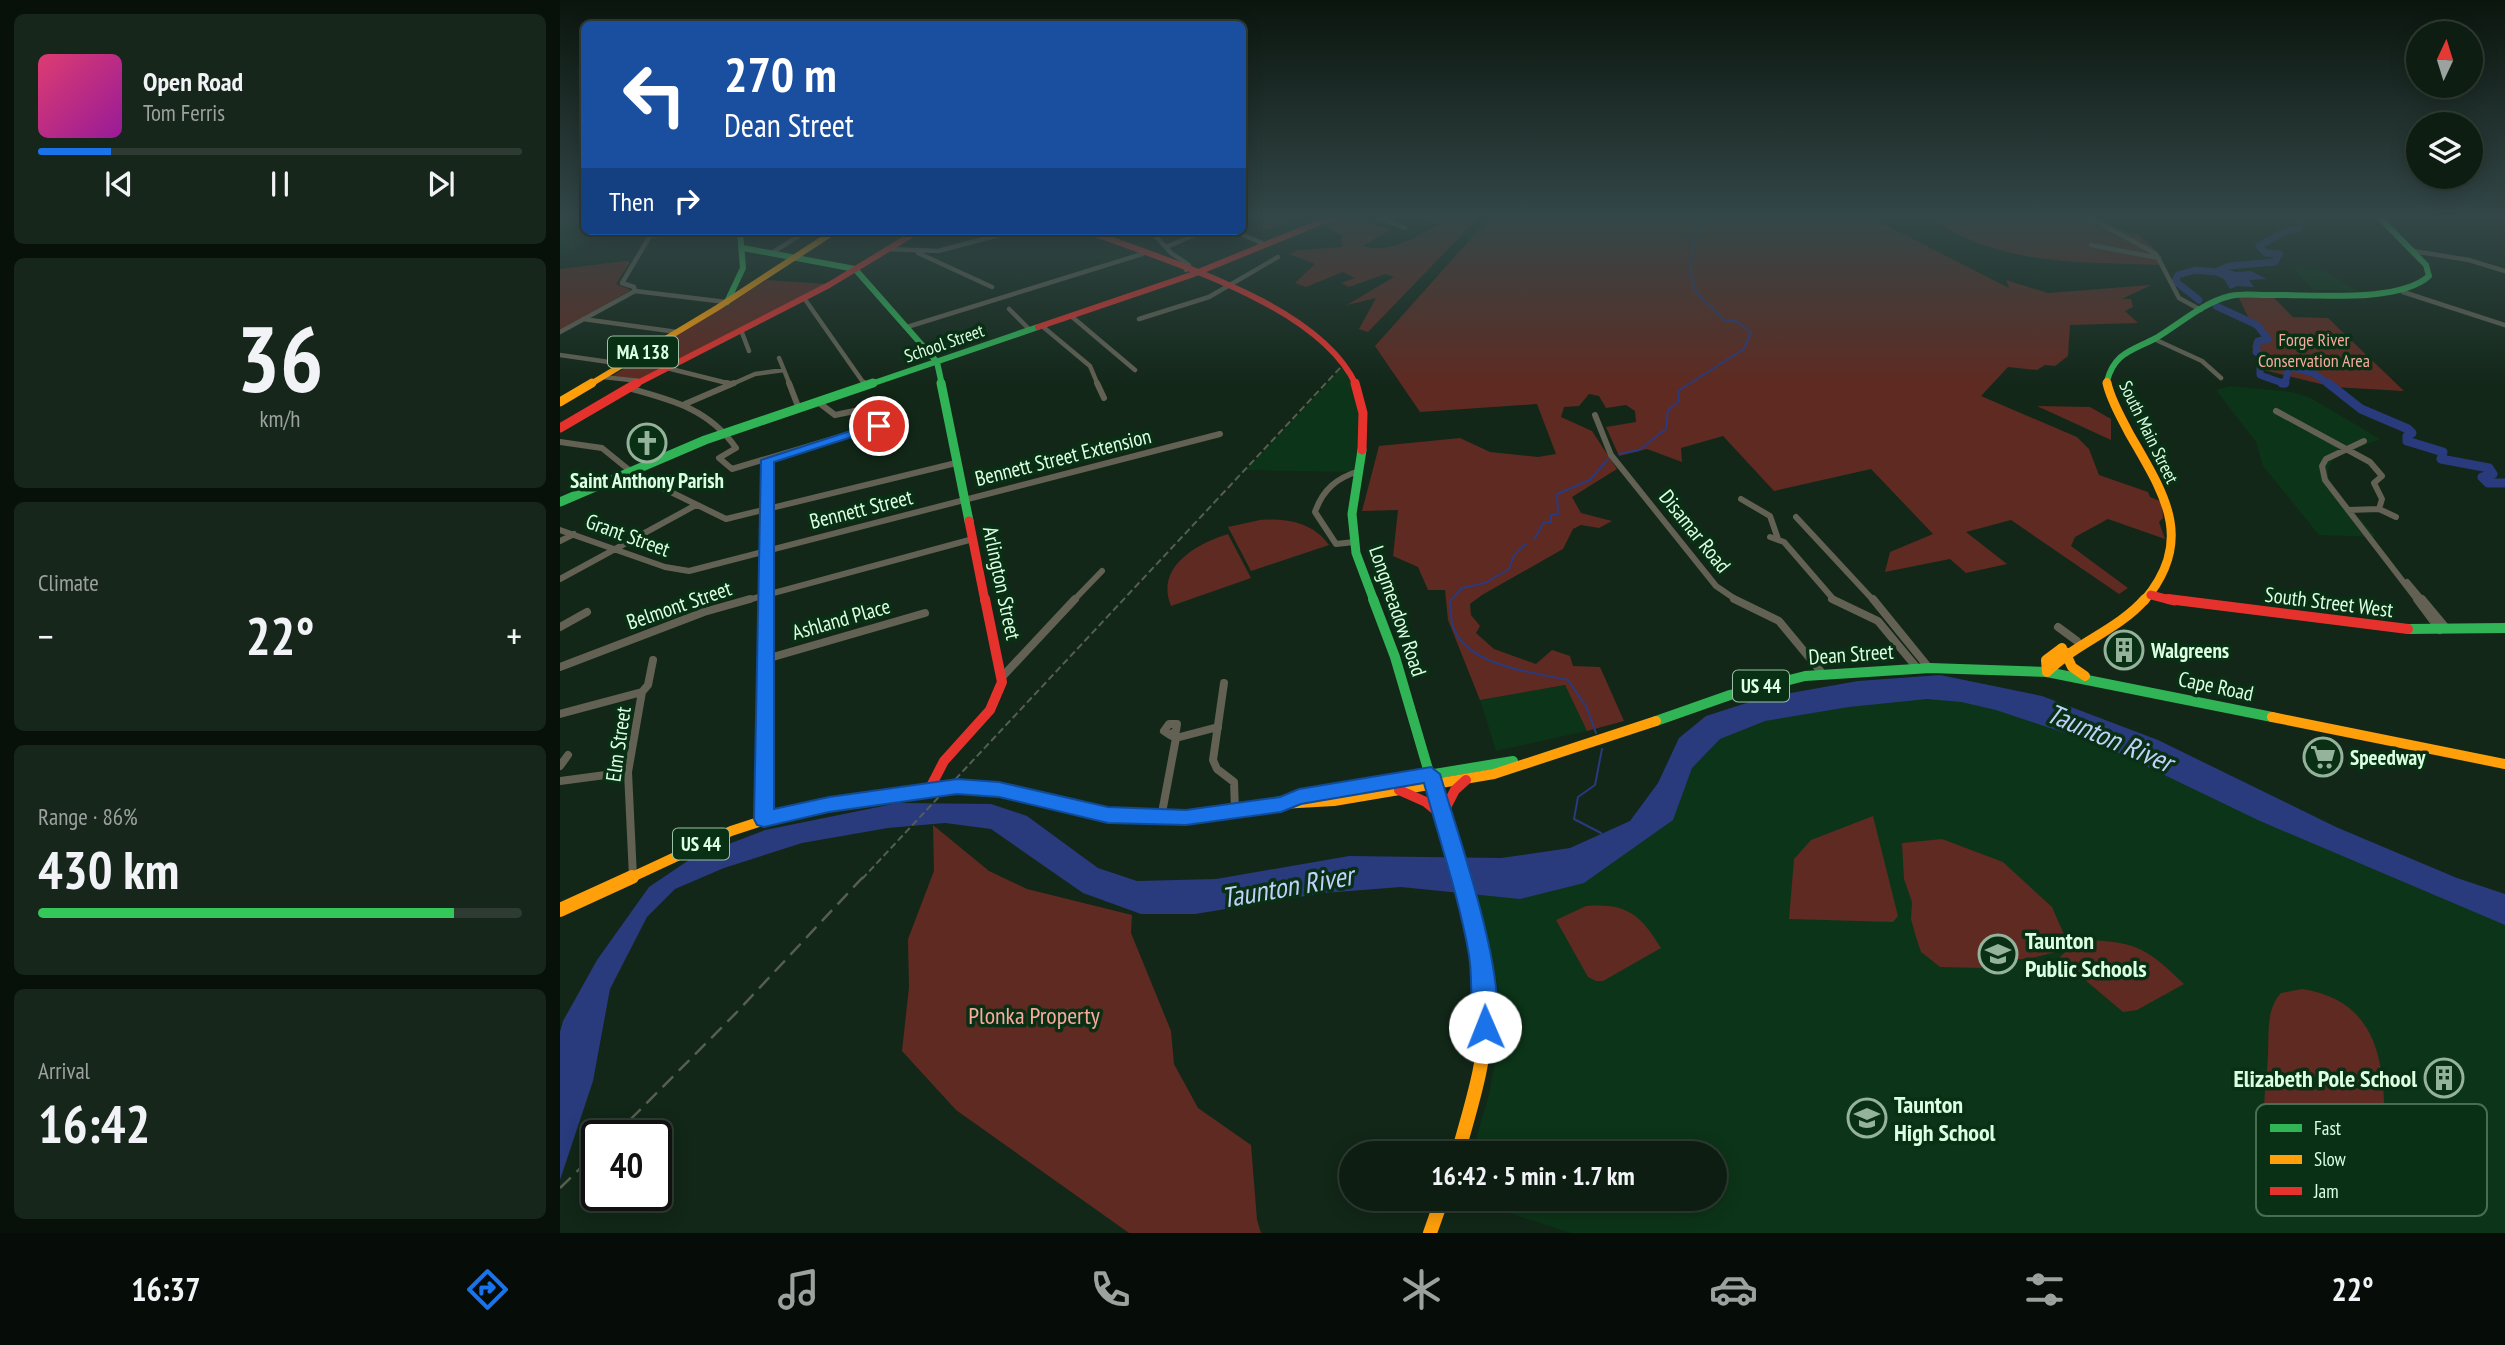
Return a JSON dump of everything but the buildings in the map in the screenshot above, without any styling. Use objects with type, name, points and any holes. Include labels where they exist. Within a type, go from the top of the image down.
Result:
[{"type":"main road","points":[[726,302],[743,273]]},
{"type":"main road","name":"MA 138","points":[[561,401],[772,273]]},
{"type":"main road","points":[[560,428],[627,387],[850,273]]},
{"type":"main road","points":[[857,273],[937,362]]},
{"type":"main road","name":"School Street","points":[[560,502],[727,433],[1042,326],[1190,273]]},
{"type":"main road","name":"Longmeadow Road","points":[[1192,273],[1276,306],[1306,323],[1334,347],[1349,367],[1359,387],[1365,413],[1352,514],[1354,542],[1360,569],[1395,657],[1433,779],[1483,974],[1485,1027],[1475,1094],[1461,1141]]},
{"type":"main road","points":[[2403,292],[2421,286],[2427,273]]},
{"type":"main road","name":"South Main Street","points":[[2151,595],[2171,563],[2176,549],[2175,531],[2167,504],[2112,401],[2106,380],[2115,359],[2220,299],[2247,293],[2403,292]]},
{"type":"main road","name":"Arlington Street","points":[[929,790],[934,774],[943,761],[991,709],[1000,691],[1001,677],[937,362]]},
{"type":"main road","points":[[2047,672],[2065,652],[2151,595]]},
{"type":"main road","name":"South Street West","points":[[2151,595],[2185,604],[2364,626],[2444,630],[2505,628]]},
{"type":"main road","points":[[2047,672],[2046,660],[2049,656],[2097,632]]},
{"type":"main road","points":[[2065,652],[2075,670],[2102,682]]},
{"type":"main road","name":"Dean Street","points":[[562,912],[683,852],[764,819],[817,807],[957,787],[993,789],[1091,812],[1161,818],[1281,804],[1305,805],[1398,790],[1433,779],[1467,779],[1516,768],[1597,743],[1751,688],[1822,673],[1918,668],[2047,672]]},
{"type":"main road","name":"Cape Road","points":[[2047,672],[2505,764]]},
{"type":"main road","name":"Dean Street","points":[[1281,804],[1299,797],[1433,779],[1545,758]]},
{"type":"main road","points":[[1398,790],[1421,800],[1442,815],[1454,790],[1467,779]]},
{"type":"main road","points":[[1430,1233],[1438,1211]]},
{"type":"street","points":[[628,273],[622,282],[635,290]]},
{"type":"street","points":[[961,273],[992,287]]},
{"type":"street","points":[[907,327],[1082,273]]},
{"type":"street","points":[[1139,319],[1203,299],[1251,273]]},
{"type":"street","points":[[2165,273],[2172,291],[2187,304],[2201,310]]},
{"type":"street","points":[[560,332],[635,290],[726,302]]},
{"type":"street","points":[[2403,292],[2505,325]]},
{"type":"street","points":[[804,298],[866,386]]},
{"type":"street","points":[[1009,309],[1030,330]]},
{"type":"street","points":[[1070,316],[1135,370]]},
{"type":"street","points":[[583,319],[677,332]]},
{"type":"street","points":[[1042,326],[1090,366],[1104,398]]},
{"type":"street","points":[[741,330],[749,351]]},
{"type":"street","points":[[2154,338],[2202,361],[2221,378]]},
{"type":"street","points":[[560,355],[623,365]]},
{"type":"street","points":[[779,358],[799,408]]},
{"type":"street","points":[[667,368],[731,384]]},
{"type":"street","points":[[685,404],[755,374],[784,370]]},
{"type":"street","points":[[603,377],[640,381]]},
{"type":"street","points":[[627,387],[705,412],[727,433],[736,448],[719,458],[726,466],[740,468],[880,425],[869,408],[831,416],[825,413],[818,402]]},
{"type":"street","points":[[2276,411],[2345,449],[2380,472],[2382,476],[2374,483],[2382,499],[2379,509]]},
{"type":"street","name":"Disamar Road","points":[[1595,415],[1611,455],[1716,586],[1731,598],[1779,621],[1822,673]]},
{"type":"street","name":"Bennett Street Extension","points":[[964,500],[1220,434]]},
{"type":"street","points":[[2364,441],[2329,456],[2322,466],[2326,481],[2444,630]]},
{"type":"street","points":[[560,442],[602,448],[630,471],[726,519],[956,463]]},
{"type":"street","points":[[764,819],[768,460]]},
{"type":"street","points":[[1354,542],[1336,544],[1317,520],[1315,507],[1340,477],[1359,471]]},
{"type":"street","points":[[1741,499],[1770,516],[1774,538],[1832,600],[1881,623],[1918,668]]},
{"type":"street","name":"Bennett Street","points":[[766,551],[964,500]]},
{"type":"street","points":[[560,579],[696,505]]},
{"type":"street","points":[[2348,510],[2379,509],[2396,517]]},
{"type":"street","points":[[1796,517],[1870,596],[1930,668]]},
{"type":"street","name":"Grant Street","points":[[560,530],[684,571],[766,551]]},
{"type":"street","points":[[560,541],[573,534]]},
{"type":"street","name":"Belmont Street","points":[[560,667],[678,620],[973,539]]},
{"type":"street","points":[[1001,677],[1102,571]]},
{"type":"street","points":[[560,627],[587,612]]},
{"type":"street","name":"Ashland Place","points":[[766,659],[925,613]]},
{"type":"street","points":[[2058,626],[2077,641]]},
{"type":"street","name":"Elm Street","points":[[633,878],[628,772],[637,736],[642,692],[648,685],[653,660]]},
{"type":"street","points":[[1224,683],[1213,760],[1217,769],[1234,782],[1236,811]]},
{"type":"street","points":[[560,714],[642,692]]},
{"type":"street","points":[[1161,818],[1173,736],[1218,727]]},
{"type":"street","points":[[560,766],[568,755]]},
{"type":"street","points":[[560,781],[628,772]]},
{"type":"shaded area","points":[[2296,273],[2327,273],[2357,291],[2314,290]]},
{"type":"shaded area","points":[[1345,365],[1359,403],[1360,440],[1353,472],[1246,470]]},
{"type":"shaded area","points":[[2230,386],[2292,392],[2309,397],[2380,439],[2334,458],[2328,469],[2328,477],[2334,489],[2376,537],[2319,535],[2263,466],[2256,442],[2216,390]]},
{"type":"shaded area","points":[[1565,685],[1587,731],[1496,751],[1480,700]]},
{"type":"shaded area","name":"Taunton Public Schools","points":[[1925,696],[1983,705],[2105,744],[2505,922],[2505,1233],[1571,1233],[1502,1211],[1727,1211],[1727,1141],[1475,1141],[1489,1094],[1498,1045],[1498,987],[1477,893],[1523,895],[1548,892],[1576,882],[1716,739],[1765,717],[1831,706]]},
{"type":"green space","points":[[560,273],[623,273],[616,284],[631,290],[560,330]]},
{"type":"green space","points":[[1306,273],[1342,273],[1306,287],[1295,283]]},
{"type":"green space","points":[[1344,273],[1425,273],[1368,332],[1359,329],[1376,298],[1347,305],[1394,277],[1385,274],[1349,287],[1341,283],[1355,278]]},
{"type":"green space","points":[[1441,273],[1979,273],[2009,288],[2006,280],[2048,293],[2151,285],[2122,299],[2131,299],[2133,307],[2125,311],[2138,323],[2070,325],[2068,356],[2055,366],[2045,365],[2037,370],[2008,367],[1981,396],[2077,437],[2089,449],[2099,475],[2148,492],[2150,497],[2162,502],[2163,518],[2159,522],[2165,539],[2108,519],[2075,537],[2071,546],[2128,588],[2119,594],[2011,520],[1966,532],[2007,564],[1966,573],[1950,559],[1885,572],[1890,552],[1933,534],[1871,469],[1774,491],[1723,436],[1681,448],[1682,462],[1647,449],[1619,456],[1606,427],[1636,422],[1635,411],[1626,405],[1606,408],[1599,396],[1589,394],[1579,406],[1564,407],[1561,417],[1592,431],[1617,469],[1572,497],[1581,513],[1612,521],[1599,528],[1581,525],[1573,529],[1563,549],[1470,604],[1471,615],[1480,626],[1476,633],[1494,649],[1536,664],[1552,650],[1570,656],[1573,666],[1600,667],[1624,721],[1587,731],[1565,685],[1480,700],[1448,620],[1445,590],[1428,590],[1418,567],[1393,556],[1398,510],[1362,511],[1379,446],[1460,438],[1490,452],[1538,457],[1556,454],[1537,404],[1420,412],[1375,346]]},
{"type":"green space","points":[[767,280],[827,284],[641,379],[612,376]]},
{"type":"green space","name":"Forge River Conservation Area","points":[[2269,293],[2293,317],[2328,318],[2404,391],[2333,387],[2260,369],[2259,366],[2267,361],[2252,348],[2254,340],[2266,337],[2251,323],[2238,296]]},
{"type":"green space","points":[[2037,406],[2090,407],[2111,419],[2111,440]]},
{"type":"green space","points":[[1260,520],[1279,520],[1307,526],[1329,545],[1251,571],[1228,527]]},
{"type":"green space","points":[[1228,534],[1251,578],[1171,606],[1168,592],[1174,569],[1192,551]]},
{"type":"green space","points":[[1873,816],[1898,916],[1893,922],[1789,919],[1794,859],[1811,840]]},
{"type":"green space","name":"Plonka Property","points":[[933,825],[989,871],[1027,889],[1132,915],[1131,933],[1171,1031],[1174,1064],[1198,1108],[1251,1145],[1257,1220],[1261,1233],[1129,1233],[956,1110],[902,1051],[909,987],[908,939],[934,871]]},
{"type":"green space","points":[[1942,839],[2003,862],[2052,907],[2070,948],[2079,940],[2126,944],[2159,961],[2184,984],[2137,1010],[2123,1012],[2059,958],[2068,949],[2028,959],[1999,960],[1981,968],[1940,967],[1921,952],[1916,937],[1911,919],[1912,902],[1904,879],[1902,843]]},
{"type":"green space","points":[[1586,906],[1612,907],[1631,913],[1646,927],[1661,948],[1603,981],[1588,977],[1556,920]]},
{"type":"green space","points":[[2302,989],[2334,998],[2356,1014],[2371,1035],[2379,1060],[2384,1104],[2264,1104],[2271,1014],[2281,993]]},
{"type":"water","points":[[2210,273],[2254,273],[2267,279],[2249,280],[2254,287],[2237,286],[2230,289],[2224,279]]},
{"type":"water","name":"Taunton River","points":[[1940,675],[2042,696],[2158,740],[2336,827],[2457,878],[2505,894],[2505,925],[2260,821],[2104,746],[1996,710],[1961,702],[1927,699],[1849,707],[1765,721],[1720,739],[1692,768],[1673,820],[1584,883],[1520,899],[1401,887],[1324,893],[1195,914],[1141,914],[1083,893],[991,829],[945,823],[888,828],[802,843],[724,868],[675,889],[647,917],[610,989],[593,1081],[560,1180],[560,1032],[563,1021],[597,960],[649,887],[692,858],[765,830],[898,803],[991,804],[1027,816],[1098,868],[1137,881],[1216,879],[1349,856],[1501,858],[1570,848],[1630,821],[1658,783],[1679,738],[1706,716],[1762,698],[1858,681]]},
{"type":"waterway","points":[[1619,454],[1639,450],[1666,429],[1668,410],[1679,401],[1678,391],[1744,349],[1751,332],[1736,321],[1725,321],[1697,293],[1691,273]]},
{"type":"waterway","points":[[2186,273],[2178,275],[2175,281],[2199,300]]},
{"type":"waterway","points":[[2216,306],[2257,325],[2268,339],[2258,341],[2256,352],[2269,360],[2260,365],[2260,375],[2282,383]]},
{"type":"waterway","points":[[2282,383],[2285,384],[2289,367],[2313,373],[2330,385]]},
{"type":"waterway","points":[[2328,383],[2361,409],[2408,429],[2412,433],[2407,436],[2407,441],[2443,452],[2441,459],[2489,468],[2493,474],[2482,477],[2488,483],[2505,483]]},
{"type":"waterway","points":[[1535,538],[1543,523],[1551,522],[1551,515],[1558,514],[1557,494],[1590,480],[1608,459]]},
{"type":"waterway","points":[[1526,544],[1514,555],[1509,569],[1485,583],[1462,588],[1450,601],[1454,629],[1462,642],[1488,660],[1568,680],[1586,706],[1596,733]]},
{"type":"waterway","points":[[1601,833],[1574,819],[1578,797],[1595,785],[1602,749]]},
{"type":"railway","points":[[862,879],[1341,367]]},
{"type":"railway","points":[[630,1120],[736,1013],[863,877]]},
{"type":"railway","points":[[560,1188],[581,1168]]},
{"type":"traffic: fast","points":[[727,302],[742,273]]},
{"type":"traffic: fast","points":[[858,273],[937,362],[969,521]]},
{"type":"traffic: fast","points":[[2107,381],[2112,363],[2122,355],[2157,337],[2202,307],[2232,295],[2370,294],[2418,286],[2429,276],[2428,273]]},
{"type":"traffic: fast","points":[[560,502],[705,440],[1038,327]]},
{"type":"traffic: fast","points":[[1362,450],[1352,514],[1356,553],[1395,657],[1450,844]]},
{"type":"traffic: fast","points":[[2408,629],[2505,628]]},
{"type":"traffic: fast","points":[[1656,721],[1730,695],[1805,676],[1930,668],[2047,672],[2272,717]]},
{"type":"traffic: fast","points":[[1134,816],[1179,817],[1225,813],[1313,794],[1513,761]]},
{"type":"traffic: slow","points":[[560,402],[771,273]]},
{"type":"traffic: slow","points":[[2047,672],[2069,652],[2119,621],[2142,603],[2160,582],[2170,560],[2170,517],[2152,474],[2115,407],[2107,381]]},
{"type":"traffic: slow","points":[[2047,672],[2046,660],[2062,648]]},
{"type":"traffic: slow","points":[[2065,652],[2072,667],[2085,676]]},
{"type":"traffic: slow","points":[[2272,717],[2505,764]]},
{"type":"traffic: slow","points":[[1281,804],[1334,801],[1494,774],[1656,721]]},
{"type":"traffic: slow","points":[[560,910],[731,831],[783,814],[829,805],[969,787],[999,789],[1100,814],[1134,816]]},
{"type":"traffic: slow","points":[[1450,844],[1478,948],[1486,1011],[1480,1065],[1461,1141]]},
{"type":"traffic: slow","points":[[1430,1233],[1438,1211]]},
{"type":"traffic: jam","points":[[560,428],[623,390],[850,273]]},
{"type":"traffic: jam","points":[[1194,273],[1233,288],[1292,317],[1318,335],[1340,357],[1355,383],[1363,413],[1362,450]]},
{"type":"traffic: jam","points":[[1038,327],[1197,273]]},
{"type":"traffic: jam","points":[[929,790],[944,761],[990,710],[1002,682],[969,521]]},
{"type":"traffic: jam","points":[[2151,595],[2185,604],[2408,629]]},
{"type":"traffic: jam","points":[[1399,790],[1426,802],[1442,815],[1455,790],[1466,780]]},
{"type":"place","name":"Saint Anthony Parish","points":[[647,443]]},
{"type":"place","name":"Walgreens","points":[[2124,650]]},
{"type":"place","name":"Speedway","points":[[2323,757]]},
{"type":"place","name":"Taunton Public Schools","points":[[1998,954]]},
{"type":"place","name":"Elizabeth Pole School","points":[[2444,1078]]},
{"type":"place","name":"Taunton High School","points":[[1867,1118]]},
{"type":"route","points":[[879,426],[768,460],[764,819],[792,811],[957,787],[999,789],[1108,815],[1186,818],[1281,804],[1299,797],[1431,774],[1479,951],[1484,986],[1485,1027]]}]
